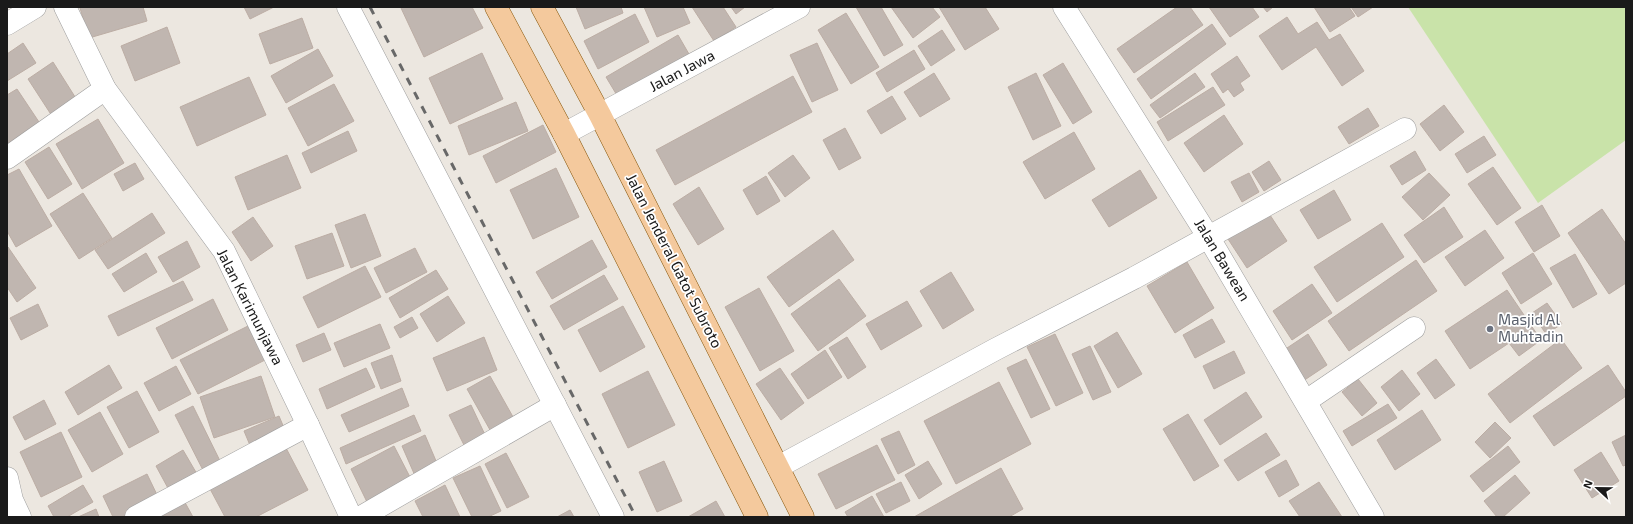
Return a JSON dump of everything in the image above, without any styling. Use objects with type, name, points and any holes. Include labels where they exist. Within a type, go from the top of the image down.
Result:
[{"type":"main road","points":[[496,7],[564,134],[757,517]]},
{"type":"main road","name":"Jalan Jenderal Gatot Subroto","points":[[542,7],[600,115],[803,517]]},
{"type":"street","points":[[7,24],[34,7]]},
{"type":"street","name":"Jalan Karimunjawa","points":[[65,7],[105,89],[224,252],[308,425],[350,517]]},
{"type":"street","points":[[348,7],[612,517]]},
{"type":"street","name":"Jalan Jawa","points":[[564,134],[799,7]]},
{"type":"street","name":"Jalan Bawean","points":[[1064,7],[1209,238],[1373,517]]},
{"type":"street","points":[[7,158],[105,89]]},
{"type":"street","points":[[778,467],[996,349],[1209,238],[1405,129]]},
{"type":"street","points":[[1306,401],[1414,328]]},
{"type":"street","points":[[361,517],[555,405]]},
{"type":"street","points":[[136,517],[308,425]]},
{"type":"street","points":[[7,478],[12,500],[20,517]]},
{"type":"green space","points":[[1408,7],[1626,7],[1626,140],[1538,203]]},
{"type":"building","points":[[143,7],[147,21],[89,38],[80,8]]},
{"type":"building","points":[[244,7],[274,7],[250,19]]},
{"type":"building","points":[[472,7],[483,28],[424,57],[401,8]]},
{"type":"building","points":[[576,7],[621,7],[623,13],[585,29]]},
{"type":"building","points":[[644,7],[683,7],[690,23],[657,37]]},
{"type":"building","points":[[692,7],[723,7],[736,27],[714,41]]},
{"type":"building","points":[[731,7],[745,7],[736,14]]},
{"type":"building","points":[[856,7],[881,7],[903,45],[884,56]]},
{"type":"building","points":[[891,7],[932,7],[940,17],[913,38]]},
{"type":"building","points":[[939,7],[985,7],[999,29],[965,50]]},
{"type":"building","points":[[1177,7],[1190,7],[1203,25],[1134,73],[1117,49]]},
{"type":"building","points":[[1209,7],[1252,7],[1259,17],[1230,37]]},
{"type":"building","points":[[1263,7],[1273,7],[1267,12]]},
{"type":"building","points":[[1314,7],[1349,7],[1355,16],[1330,32]]},
{"type":"building","points":[[1351,7],[1373,7],[1358,17]]},
{"type":"building","points":[[846,13],[879,67],[851,84],[818,30]]},
{"type":"building","points":[[635,14],[649,42],[598,69],[584,41]]},
{"type":"building","points":[[1287,17],[1298,34],[1317,22],[1329,40],[1340,34],[1364,71],[1342,86],[1316,47],[1282,70],[1259,36]]},
{"type":"building","points":[[302,18],[313,48],[270,64],[259,34]]},
{"type":"building","points":[[1212,24],[1226,44],[1151,99],[1137,79]]},
{"type":"building","points":[[167,27],[180,63],[135,81],[121,46]]},
{"type":"building","points":[[942,30],[955,50],[931,66],[918,46]]},
{"type":"building","points":[[678,35],[693,61],[621,102],[606,77]]},
{"type":"building","points":[[23,43],[36,63],[7,81],[7,54]]},
{"type":"building","points":[[817,43],[838,90],[812,102],[790,55]]},
{"type":"building","points":[[318,49],[333,76],[286,103],[271,76]]},
{"type":"building","points":[[914,50],[925,69],[887,92],[876,73]]},
{"type":"building","points":[[482,53],[503,99],[450,124],[429,78]]},
{"type":"building","points":[[1237,56],[1250,76],[1240,83],[1244,90],[1234,97],[1228,89],[1223,93],[1211,74]]},
{"type":"building","points":[[53,62],[77,100],[52,116],[28,79]]},
{"type":"building","points":[[1063,63],[1092,112],[1073,124],[1043,75]]},
{"type":"building","points":[[934,73],[950,99],[920,117],[904,92]]},
{"type":"building","points":[[1036,73],[1061,126],[1033,140],[1008,87]]},
{"type":"building","points":[[1195,73],[1205,87],[1160,118],[1150,105]]},
{"type":"building","points":[[793,76],[812,112],[675,185],[656,150]]},
{"type":"building","points":[[249,77],[266,115],[197,146],[180,107]]},
{"type":"building","points":[[334,84],[354,121],[308,146],[288,108]]},
{"type":"building","points":[[1213,87],[1225,105],[1168,141],[1157,122]]},
{"type":"building","points":[[17,89],[39,122],[7,144],[7,95]]},
{"type":"building","points":[[892,96],[906,119],[881,134],[867,111]]},
{"type":"building","points":[[516,102],[528,131],[469,155],[458,126]]},
{"type":"building","points":[[1444,105],[1464,132],[1440,151],[1420,124]]},
{"type":"building","points":[[1368,108],[1379,126],[1349,144],[1338,127]]},
{"type":"building","points":[[1224,115],[1243,144],[1204,172],[1184,143]]},
{"type":"building","points":[[98,119],[124,163],[82,189],[56,144]]},
{"type":"building","points":[[543,125],[556,152],[496,183],[483,156]]},
{"type":"building","points":[[845,128],[861,158],[839,170],[823,140]]},
{"type":"building","points":[[348,131],[357,151],[311,173],[302,153]]},
{"type":"building","points":[[1074,132],[1095,169],[1045,199],[1023,162]]},
{"type":"building","points":[[1484,136],[1496,155],[1467,173],[1455,154]]},
{"type":"building","points":[[49,147],[72,184],[48,199],[25,162]]},
{"type":"building","points":[[1415,151],[1426,170],[1402,185],[1390,166]]},
{"type":"building","points":[[287,155],[301,188],[248,210],[235,177]]},
{"type":"building","points":[[793,155],[810,178],[785,197],[768,173]]},
{"type":"building","points":[[1269,161],[1281,180],[1264,191],[1252,172]]},
{"type":"building","points":[[135,163],[144,179],[123,191],[114,174]]},
{"type":"building","points":[[1493,167],[1521,208],[1497,225],[1468,184]]},
{"type":"building","points":[[556,168],[579,217],[533,239],[510,190]]},
{"type":"building","points":[[19,169],[52,226],[16,247],[7,231],[7,175]]},
{"type":"building","points":[[1140,170],[1157,198],[1109,227],[1092,200]]},
{"type":"building","points":[[1249,173],[1259,192],[1242,202],[1231,182]]},
{"type":"building","points":[[1429,173],[1450,195],[1423,220],[1402,197]]},
{"type":"building","points":[[766,176],[780,201],[757,215],[743,190]]},
{"type":"building","points":[[699,187],[724,229],[698,245],[673,204]]},
{"type":"building","points":[[1334,190],[1351,220],[1318,239],[1300,210]]},
{"type":"building","points":[[83,193],[112,238],[79,259],[50,214]]},
{"type":"building","points":[[1542,205],[1560,236],[1534,252],[1515,222]]},
{"type":"building","points":[[1444,207],[1463,237],[1424,263],[1404,235]]},
{"type":"building","points":[[1602,209],[1626,244],[1626,283],[1609,294],[1568,233]]},
{"type":"building","points":[[1268,212],[1287,241],[1247,268],[1228,239]]},
{"type":"building","points":[[152,213],[165,233],[108,269],[95,250]]},
{"type":"building","points":[[365,214],[381,256],[351,268],[335,225]]},
{"type":"building","points":[[253,217],[273,246],[251,261],[232,232]]},
{"type":"building","points":[[1382,223],[1404,257],[1337,302],[1314,267]]},
{"type":"building","points":[[833,230],[854,260],[789,307],[767,277]]},
{"type":"building","points":[[1485,230],[1504,258],[1465,286],[1445,257]]},
{"type":"building","points":[[332,233],[344,266],[307,279],[295,246]]},
{"type":"building","points":[[592,240],[607,267],[552,299],[536,272]]},
{"type":"building","points":[[187,241],[200,267],[173,282],[158,257]]},
{"type":"building","points":[[8,247],[36,288],[17,302],[7,287]]},
{"type":"building","points":[[415,248],[427,272],[386,293],[374,268]]},
{"type":"building","points":[[146,253],[157,272],[124,292],[112,274]]},
{"type":"building","points":[[1533,253],[1552,284],[1521,304],[1502,273]]},
{"type":"building","points":[[1575,254],[1597,294],[1573,308],[1550,268]]},
{"type":"building","points":[[1416,260],[1437,291],[1349,351],[1328,321]]},
{"type":"building","points":[[1187,262],[1214,308],[1175,333],[1147,286]]},
{"type":"building","points":[[365,266],[381,297],[318,328],[303,297]]},
{"type":"building","points":[[436,270],[448,289],[400,318],[389,298]]},
{"type":"building","points":[[951,272],[974,310],[943,329],[920,291]]},
{"type":"building","points":[[604,275],[618,299],[564,330],[550,306]]},
{"type":"building","points":[[839,279],[866,316],[818,351],[791,314]]},
{"type":"building","points":[[183,281],[193,300],[118,336],[108,316]]},
{"type":"building","points":[[1312,284],[1332,313],[1292,340],[1273,311]]},
{"type":"building","points":[[759,288],[794,351],[760,371],[725,307]]},
{"type":"building","name":"Masjid Al Muhtadin","points":[[1507,290],[1541,340],[1519,356],[1509,343],[1470,369],[1445,331]]},
{"type":"building","points":[[448,296],[465,323],[437,342],[420,314]]},
{"type":"building","points":[[213,299],[228,330],[172,359],[156,328]]},
{"type":"building","points":[[907,301],[922,326],[881,350],[866,324]]},
{"type":"building","points":[[1547,303],[1562,324],[1546,334],[1532,313]]},
{"type":"building","points":[[38,304],[48,326],[21,340],[10,318]]},
{"type":"building","points":[[623,306],[645,347],[600,372],[578,330]]},
{"type":"building","points":[[412,317],[418,328],[400,338],[394,327]]},
{"type":"building","points":[[1212,319],[1225,342],[1195,358],[1183,335]]},
{"type":"building","points":[[380,324],[390,348],[344,367],[334,343]]},
{"type":"building","points":[[250,325],[267,359],[198,394],[180,360]]},
{"type":"building","points":[[1117,332],[1142,374],[1118,388],[1094,346]]},
{"type":"building","points":[[324,333],[331,350],[303,362],[296,345]]},
{"type":"building","points":[[1055,334],[1083,393],[1056,406],[1027,347]]},
{"type":"building","points":[[1308,334],[1327,365],[1300,383],[1281,352]]},
{"type":"building","points":[[484,337],[497,370],[447,391],[433,358]]},
{"type":"building","points":[[847,337],[866,367],[848,379],[829,348]]},
{"type":"building","points":[[1561,339],[1582,368],[1510,423],[1488,394]]},
{"type":"building","points":[[1090,346],[1111,392],[1093,400],[1072,354]]},
{"type":"building","points":[[825,350],[842,377],[808,399],[791,374]]},
{"type":"building","points":[[1234,351],[1245,373],[1214,389],[1203,366]]},
{"type":"building","points":[[392,355],[401,381],[381,389],[371,363]]},
{"type":"building","points":[[1026,359],[1050,409],[1031,418],[1007,368]]},
{"type":"building","points":[[1436,359],[1455,385],[1435,399],[1417,373]]},
{"type":"building","points":[[109,365],[122,388],[78,415],[65,392]]},
{"type":"building","points":[[1608,365],[1626,392],[1626,396],[1554,446],[1533,416]]},
{"type":"building","points":[[176,366],[191,394],[159,411],[144,383]]},
{"type":"building","points":[[366,368],[375,387],[327,409],[319,389]]},
{"type":"building","points":[[780,368],[804,403],[781,420],[756,384]]},
{"type":"building","points":[[1402,370],[1420,394],[1399,411],[1381,387]]},
{"type":"building","points":[[648,371],[675,425],[628,448],[602,394]]},
{"type":"building","points":[[261,376],[275,417],[214,438],[200,397]]},
{"type":"building","points":[[490,376],[517,424],[494,437],[467,389]]},
{"type":"building","points":[[1358,379],[1377,403],[1362,416],[1342,392]]},
{"type":"building","points":[[999,382],[1031,444],[956,484],[924,421]]},
{"type":"building","points":[[402,388],[409,406],[349,432],[341,415]]},
{"type":"building","points":[[137,391],[159,432],[129,448],[107,407]]},
{"type":"building","points":[[1246,392],[1262,417],[1220,445],[1204,420]]},
{"type":"building","points":[[44,400],[56,424],[25,440],[13,417]]},
{"type":"building","points":[[1388,404],[1397,418],[1352,446],[1343,431]]},
{"type":"building","points":[[471,405],[487,439],[466,449],[449,415]]},
{"type":"building","points":[[193,406],[224,469],[207,478],[175,415]]},
{"type":"building","points":[[1422,410],[1441,440],[1395,470],[1377,440]]},
{"type":"building","points":[[100,412],[123,454],[92,472],[68,430]]},
{"type":"building","points":[[1188,414],[1219,466],[1194,481],[1163,429]]},
{"type":"building","points":[[414,415],[421,431],[346,464],[340,448]]},
{"type":"building","points":[[279,416],[287,435],[252,450],[244,431]]},
{"type":"building","points":[[1495,422],[1511,438],[1490,458],[1475,442]]},
{"type":"building","points":[[899,431],[915,465],[898,474],[881,439]]},
{"type":"building","points":[[61,432],[82,477],[41,497],[20,452]]},
{"type":"building","points":[[1266,433],[1280,455],[1238,481],[1224,460]]},
{"type":"building","points":[[425,435],[439,468],[416,478],[402,446]]},
{"type":"building","points":[[1626,435],[1626,465],[1623,466],[1612,442]]},
{"type":"building","points":[[877,445],[895,480],[836,509],[818,474]]},
{"type":"building","points":[[394,446],[411,479],[367,502],[351,469]]},
{"type":"building","points":[[1508,446],[1520,462],[1483,492],[1470,476]]},
{"type":"building","points":[[286,448],[308,490],[256,517],[225,517],[209,487]]},
{"type":"building","points":[[183,450],[197,474],[169,490],[156,466]]},
{"type":"building","points":[[1601,452],[1619,481],[1592,498],[1574,470]]},
{"type":"building","points":[[506,453],[529,497],[507,508],[485,464]]},
{"type":"building","points":[[1286,460],[1299,485],[1279,497],[1265,472]]},
{"type":"building","points":[[664,461],[682,501],[657,512],[639,472]]},
{"type":"building","points":[[928,461],[942,484],[919,499],[905,475]]},
{"type":"building","points":[[480,466],[501,511],[488,517],[472,517],[453,478]]},
{"type":"building","points":[[1001,468],[1023,509],[1009,517],[914,517]]},
{"type":"building","points":[[147,474],[160,501],[126,517],[113,517],[103,496]]},
{"type":"building","points":[[1515,475],[1530,493],[1503,517],[1497,517],[1484,501]]},
{"type":"building","points":[[901,482],[910,501],[886,513],[876,494]]},
{"type":"building","points":[[1319,482],[1342,517],[1300,517],[1289,501]]},
{"type":"building","points":[[83,485],[93,502],[67,517],[54,517],[48,506]]},
{"type":"building","points":[[445,485],[460,517],[423,517],[415,501]]},
{"type":"building","points":[[872,496],[884,517],[848,517],[845,512]]},
{"type":"building","points":[[182,497],[193,517],[160,517],[157,511]]},
{"type":"building","points":[[716,501],[725,517],[688,517]]},
{"type":"building","points":[[96,509],[99,517],[78,517]]},
{"type":"building","points":[[570,510],[574,517],[557,517]]},
{"type":"railway","points":[[370,7],[636,517]]},
{"type":"place","name":"Masjid Al Muhtadin","points":[[1490,329]]}]
